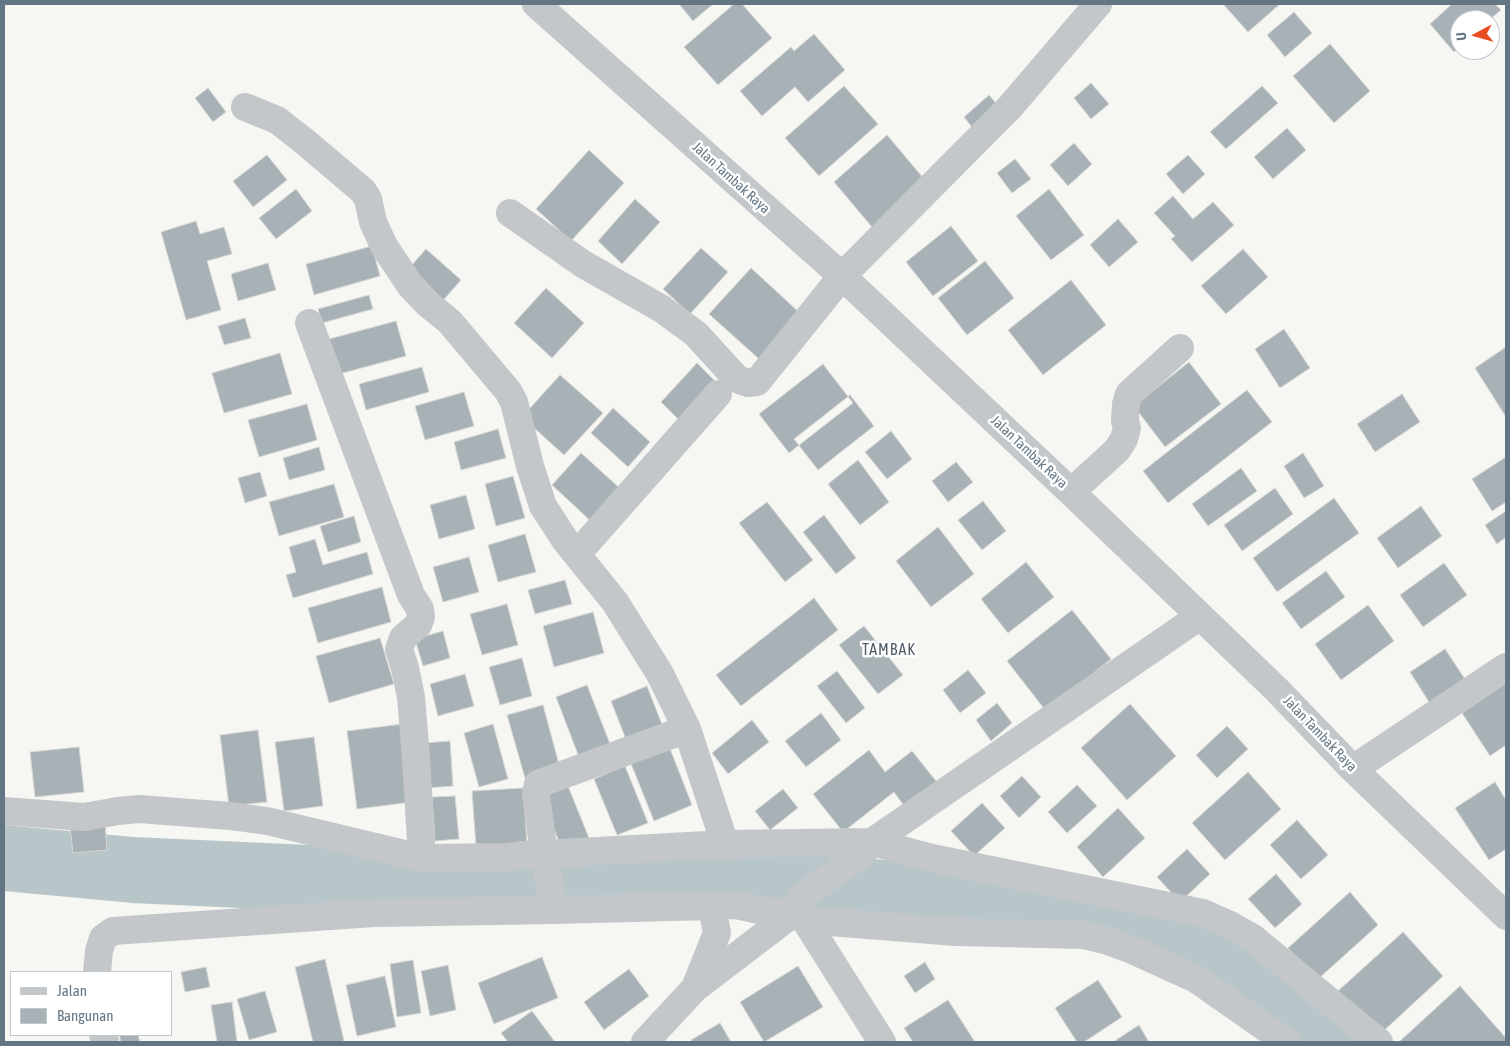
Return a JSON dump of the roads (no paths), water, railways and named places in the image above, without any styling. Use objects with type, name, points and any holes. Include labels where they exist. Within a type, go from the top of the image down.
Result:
[{"type":"street","name":"Jalan Tambak Raya","points":[[536,4],[842,276],[1276,689],[1353,769],[1506,916]]},
{"type":"street","points":[[510,213],[584,264],[662,309],[696,334],[737,379],[748,383],[757,382],[842,276],[1010,107],[1098,4]]},
{"type":"street","points":[[245,107],[277,120],[363,191],[368,199],[374,222],[384,246],[410,285],[428,304],[450,322],[508,391],[516,409],[530,466],[543,506],[565,540],[615,602],[660,674],[687,728],[725,844]]},
{"type":"street","points":[[309,323],[411,595],[420,608],[418,626],[403,638],[399,649],[412,704],[422,858]]},
{"type":"street","points":[[1071,492],[1117,450],[1124,439],[1127,428],[1126,404],[1129,394],[1180,348]]},
{"type":"street","points":[[577,554],[718,394]]},
{"type":"street","points":[[645,1042],[695,988],[800,910],[867,848],[1200,616]]},
{"type":"street","points":[[1353,769],[1506,667]]},
{"type":"street","points":[[553,905],[536,794],[538,784],[687,728]]},
{"type":"street","points":[[4,811],[84,817],[139,809],[230,816],[268,821],[422,858],[545,859],[725,844],[867,848],[932,858],[1203,913],[1253,938],[1379,1042]]},
{"type":"street","points":[[97,971],[99,951],[103,938],[113,931],[374,912],[553,905],[736,905],[759,910],[800,910],[956,932],[1083,935],[1108,941],[1196,979],[1286,1042]]},
{"type":"street","points":[[695,988],[718,933],[712,906]]},
{"type":"street","points":[[800,910],[882,1042]]},
{"type":"waterway","points":[[4,858],[133,870],[373,881],[585,879],[764,883],[1050,907],[1182,938],[1297,1015],[1327,1042]]},
{"type":"district","name":"TAMBAK","points":[[889,650]]}]
